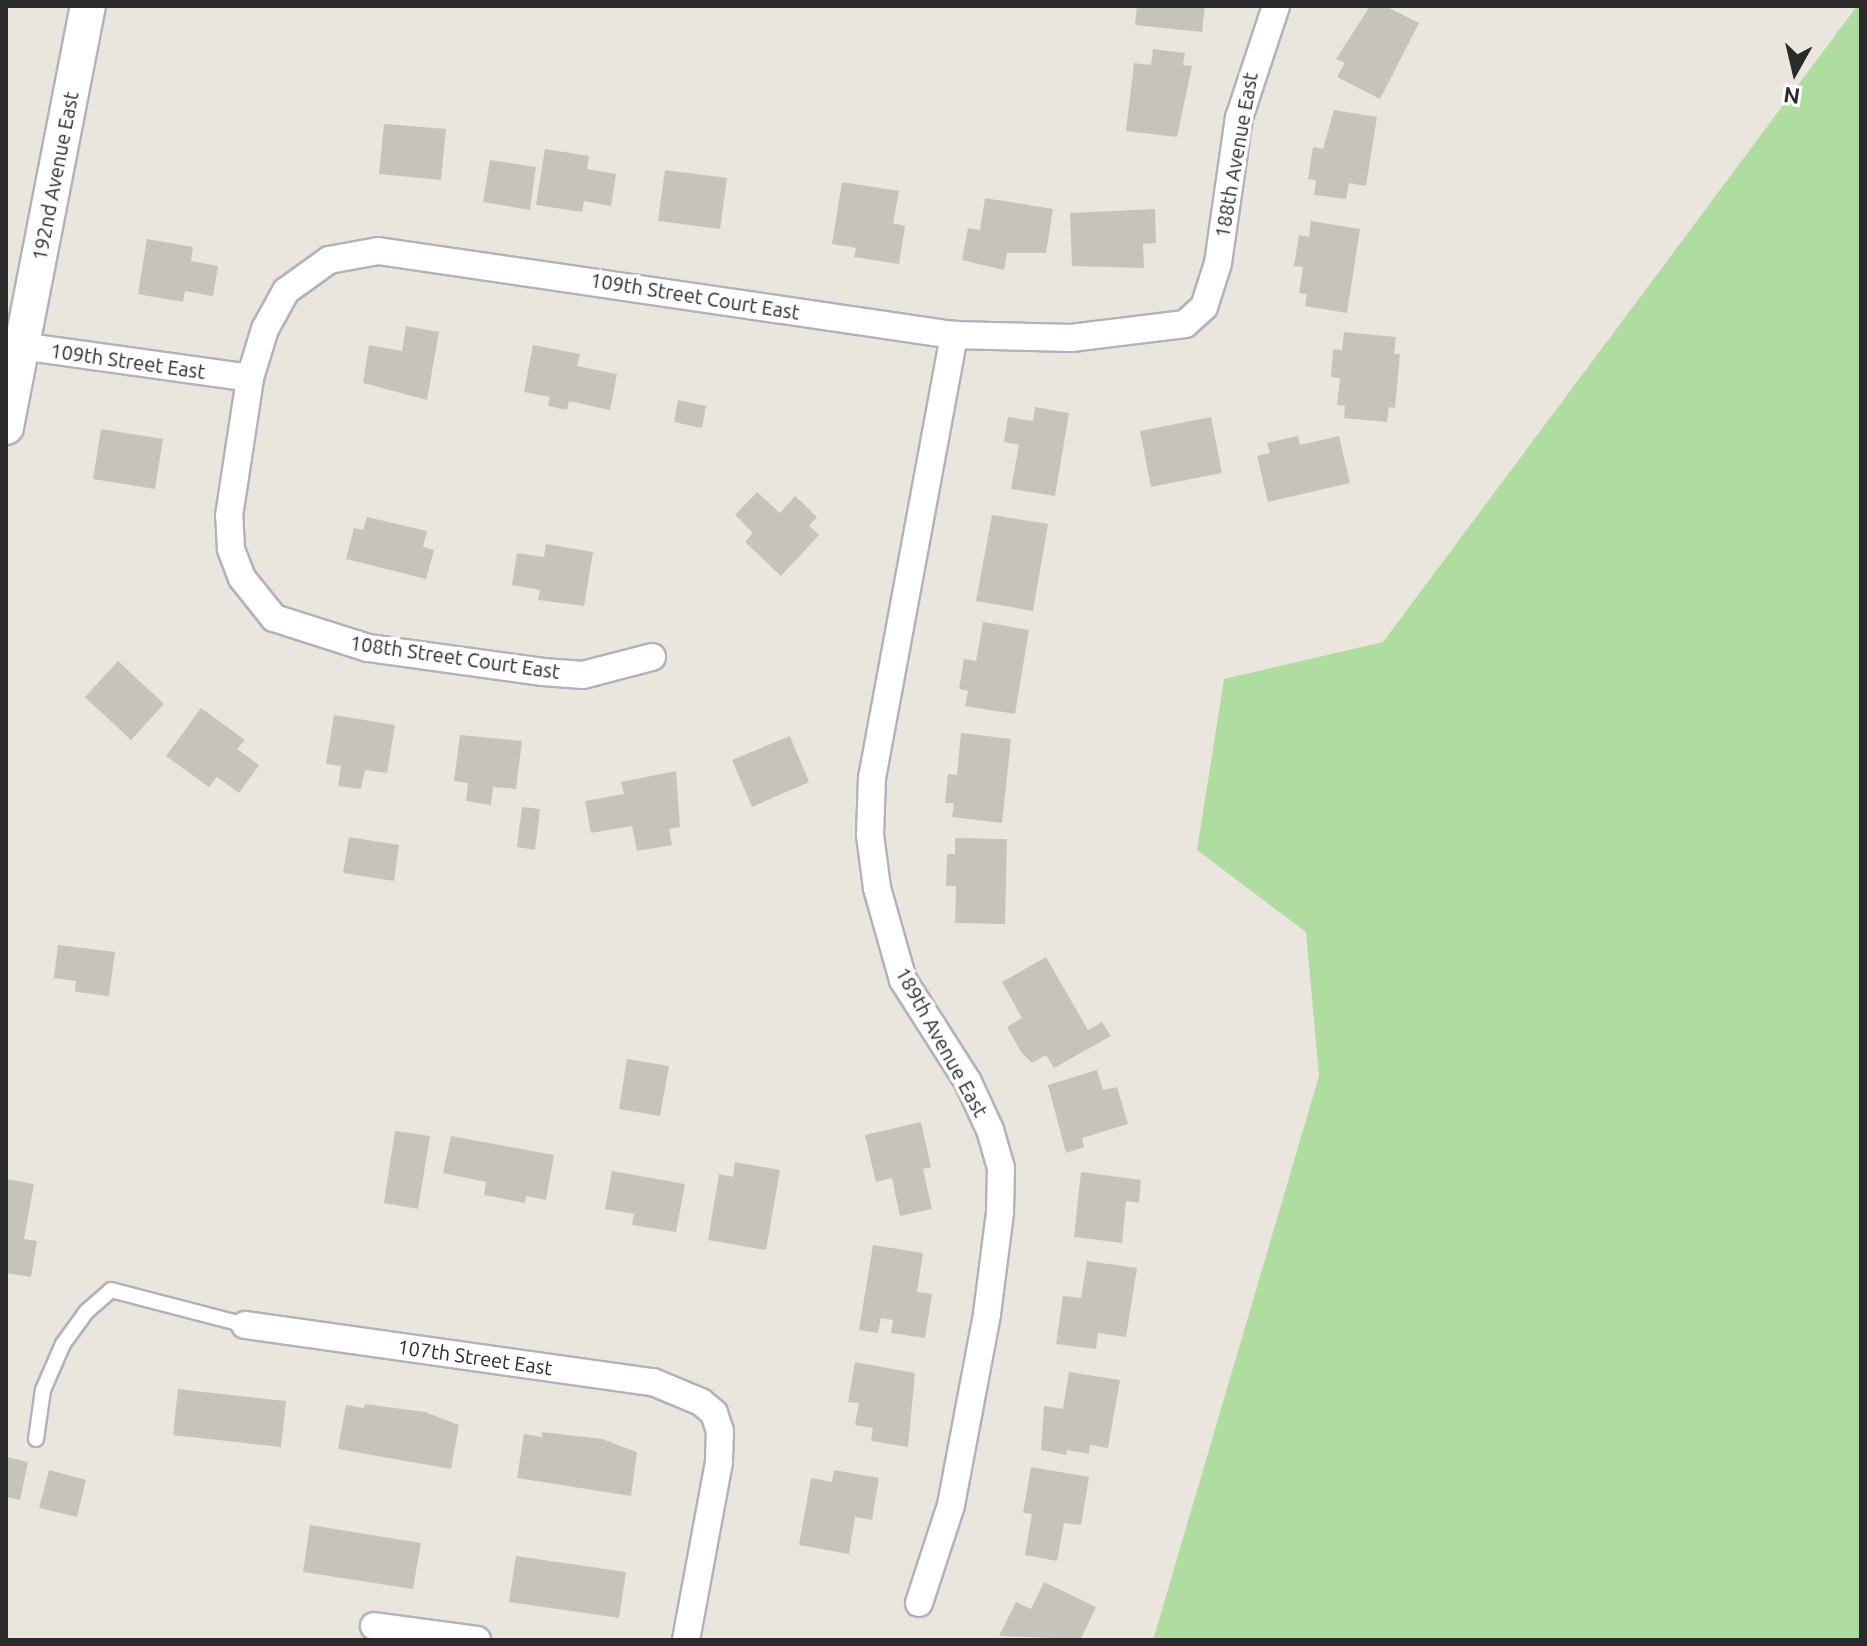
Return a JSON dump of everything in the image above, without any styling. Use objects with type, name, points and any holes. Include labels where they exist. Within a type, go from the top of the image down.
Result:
[{"type":"street","name":"192nd Avenue East","points":[[6,427],[14,346],[88,6]]},
{"type":"street","name":"188th Avenue East","points":[[1204,307],[1218,263],[1239,118],[1276,6]]},
{"type":"street","name":"109th Street Court East","points":[[250,378],[265,329],[286,291],[329,260],[378,251],[954,335],[1071,338],[1144,330],[1185,324],[1204,307]]},
{"type":"street","name":"189th Avenue East","points":[[919,1603],[951,1505],[987,1314],[1001,1197],[1001,1168],[990,1130],[968,1082],[903,980],[877,888],[870,835],[872,778],[954,335]]},
{"type":"street","name":"109th Street East","points":[[14,346],[250,378]]},
{"type":"street","name":"108th Street Court East","points":[[250,378],[229,516],[231,549],[242,578],[274,618],[368,648],[543,672],[583,675],[652,657]]},
{"type":"street","name":"107th Street East","points":[[245,1325],[653,1382],[701,1402],[714,1413],[720,1431],[719,1462],[686,1640]]},
{"type":"street","points":[[374,1626],[477,1640]]},
{"type":"lane","points":[[36,1439],[43,1390],[63,1344],[86,1312],[111,1290],[245,1325]]},
{"type":"green space","points":[[1857,6],[1861,6],[1861,1640],[1153,1640],[1319,1076],[1306,932],[1197,850],[1224,679],[1383,642]]},
{"type":"building","points":[[1137,6],[1205,6],[1202,32],[1135,25]]},
{"type":"building","points":[[1370,6],[1385,6],[1419,23],[1380,99],[1337,77],[1345,63],[1336,59]]},
{"type":"building","points":[[1153,49],[1185,53],[1183,65],[1192,66],[1177,137],[1126,131],[1134,63],[1151,65]]},
{"type":"building","points":[[1334,110],[1377,117],[1366,186],[1349,183],[1346,199],[1314,195],[1316,180],[1308,179],[1313,147],[1323,149]]},
{"type":"building","points":[[384,124],[446,129],[441,180],[379,174]]},
{"type":"building","points":[[545,149],[589,156],[587,169],[616,174],[611,206],[584,201],[582,212],[536,205]]},
{"type":"building","points":[[490,160],[536,167],[530,210],[483,202]]},
{"type":"building","points":[[665,170],[727,178],[720,229],[658,221]]},
{"type":"building","points":[[842,182],[899,191],[893,223],[905,226],[899,264],[854,257],[856,248],[832,244]]},
{"type":"building","points":[[985,198],[1053,209],[1046,253],[1007,253],[1004,270],[962,260],[968,228],[980,230]]},
{"type":"building","points":[[1155,209],[1156,243],[1143,244],[1144,268],[1072,266],[1070,213]]},
{"type":"building","points":[[1311,221],[1360,229],[1347,313],[1305,306],[1307,294],[1299,293],[1303,267],[1294,266],[1299,235],[1309,237]]},
{"type":"building","points":[[147,239],[193,247],[191,261],[218,266],[213,296],[185,291],[183,302],[138,294]]},
{"type":"building","points":[[406,326],[439,332],[427,400],[363,383],[369,345],[402,351]]},
{"type":"building","points":[[1344,332],[1396,337],[1394,354],[1400,354],[1395,408],[1389,407],[1387,422],[1344,418],[1345,406],[1337,405],[1340,378],[1331,377],[1333,349],[1342,350]]},
{"type":"building","points":[[533,345],[580,354],[577,366],[617,374],[610,410],[569,401],[567,410],[548,406],[550,397],[524,392]]},
{"type":"building","points":[[678,400],[706,406],[702,428],[674,422]]},
{"type":"building","points":[[1035,407],[1069,413],[1055,496],[1011,489],[1019,445],[1004,442],[1008,417],[1033,421]]},
{"type":"building","points":[[1211,417],[1222,473],[1151,487],[1140,431]]},
{"type":"building","points":[[101,429],[163,439],[155,489],[93,479]]},
{"type":"building","points":[[1298,436],[1300,445],[1339,436],[1350,483],[1268,502],[1257,456],[1270,453],[1267,443]]},
{"type":"building","points":[[757,492],[780,513],[795,496],[817,517],[809,526],[819,535],[781,576],[745,542],[753,533],[735,515]]},
{"type":"building","points":[[992,515],[1048,524],[1033,611],[976,601]]},
{"type":"building","points":[[367,517],[427,531],[423,547],[434,550],[426,579],[346,559],[354,528],[363,530]]},
{"type":"building","points":[[546,544],[593,552],[584,606],[538,600],[540,590],[512,585],[517,553],[544,557]]},
{"type":"building","points":[[983,622],[1029,630],[1015,714],[965,706],[968,691],[959,689],[964,659],[976,661]]},
{"type":"building","points":[[118,661],[164,704],[131,740],[85,697]]},
{"type":"building","points":[[201,708],[245,740],[237,749],[259,765],[239,793],[217,777],[209,787],[166,756]]},
{"type":"building","points":[[334,715],[395,725],[387,773],[365,770],[361,789],[338,786],[341,766],[326,764]]},
{"type":"building","points":[[961,733],[1011,739],[1002,823],[952,817],[954,803],[945,803],[948,774],[957,775]]},
{"type":"building","points":[[460,735],[522,741],[516,789],[493,787],[491,805],[466,801],[468,783],[454,781]]},
{"type":"building","points":[[790,736],[809,782],[752,807],[732,760]]},
{"type":"building","points":[[676,771],[680,827],[669,829],[672,845],[637,851],[632,826],[591,833],[585,801],[624,794],[621,782]]},
{"type":"building","points":[[522,807],[540,809],[535,850],[517,847]]},
{"type":"building","points":[[349,837],[399,845],[394,881],[343,873]]},
{"type":"building","points":[[955,838],[1007,839],[1005,924],[955,923],[956,886],[946,886],[947,854],[955,854]]},
{"type":"building","points":[[58,945],[115,952],[109,996],[75,992],[76,981],[54,978]]},
{"type":"building","points":[[1046,957],[1088,1030],[1102,1022],[1111,1036],[1054,1068],[1046,1055],[1032,1063],[1021,1052],[1007,1027],[1022,1018],[1002,982]]},
{"type":"building","points":[[627,1059],[669,1066],[660,1116],[619,1109]]},
{"type":"building","points":[[1097,1070],[1103,1090],[1117,1087],[1128,1124],[1082,1138],[1084,1147],[1066,1153],[1048,1085]]},
{"type":"building","points":[[921,1122],[931,1167],[923,1169],[932,1209],[900,1216],[892,1178],[876,1182],[865,1135]]},
{"type":"building","points":[[395,1131],[430,1136],[418,1209],[384,1203]]},
{"type":"building","points":[[451,1136],[554,1155],[546,1200],[526,1196],[525,1203],[484,1195],[486,1182],[443,1173]]},
{"type":"building","points":[[735,1162],[780,1170],[766,1250],[708,1240],[719,1174],[733,1177]]},
{"type":"building","points":[[612,1171],[685,1184],[676,1232],[632,1225],[634,1214],[605,1209]]},
{"type":"building","points":[[1081,1172],[1141,1180],[1139,1203],[1126,1201],[1122,1243],[1074,1237]]},
{"type":"building","points":[[6,1179],[34,1184],[24,1239],[37,1241],[31,1277],[6,1273]]},
{"type":"building","points":[[873,1245],[923,1253],[917,1292],[932,1294],[925,1338],[891,1333],[893,1320],[881,1318],[878,1333],[859,1330]]},
{"type":"building","points":[[1087,1261],[1137,1268],[1126,1337],[1098,1333],[1096,1349],[1056,1344],[1063,1296],[1081,1298]]},
{"type":"building","points":[[855,1362],[915,1373],[908,1447],[871,1441],[873,1428],[855,1425],[859,1403],[848,1402]]},
{"type":"building","points":[[1069,1372],[1120,1380],[1108,1448],[1090,1445],[1089,1454],[1067,1450],[1066,1455],[1041,1450],[1044,1406],[1063,1409]]},
{"type":"building","points":[[178,1389],[286,1401],[281,1447],[173,1435]]},
{"type":"building","points":[[365,1404],[425,1412],[459,1425],[451,1469],[338,1449],[346,1405],[364,1408]]},
{"type":"building","points":[[542,1432],[602,1439],[637,1452],[631,1496],[517,1478],[524,1434],[542,1437]]},
{"type":"building","points":[[6,1457],[28,1462],[20,1500],[6,1497]]},
{"type":"building","points":[[1031,1467],[1089,1477],[1081,1525],[1064,1523],[1057,1561],[1025,1555],[1032,1514],[1023,1513]]},
{"type":"building","points":[[49,1470],[86,1480],[77,1517],[39,1508]]},
{"type":"building","points":[[834,1470],[879,1478],[872,1520],[855,1517],[849,1554],[799,1545],[811,1478],[832,1482]]},
{"type":"building","points":[[310,1525],[421,1543],[413,1589],[303,1572]]},
{"type":"building","points":[[516,1556],[626,1572],[619,1618],[509,1602]]},
{"type":"building","points":[[1044,1582],[1096,1607],[1081,1639],[999,1636],[1016,1602],[1031,1609]]}]
